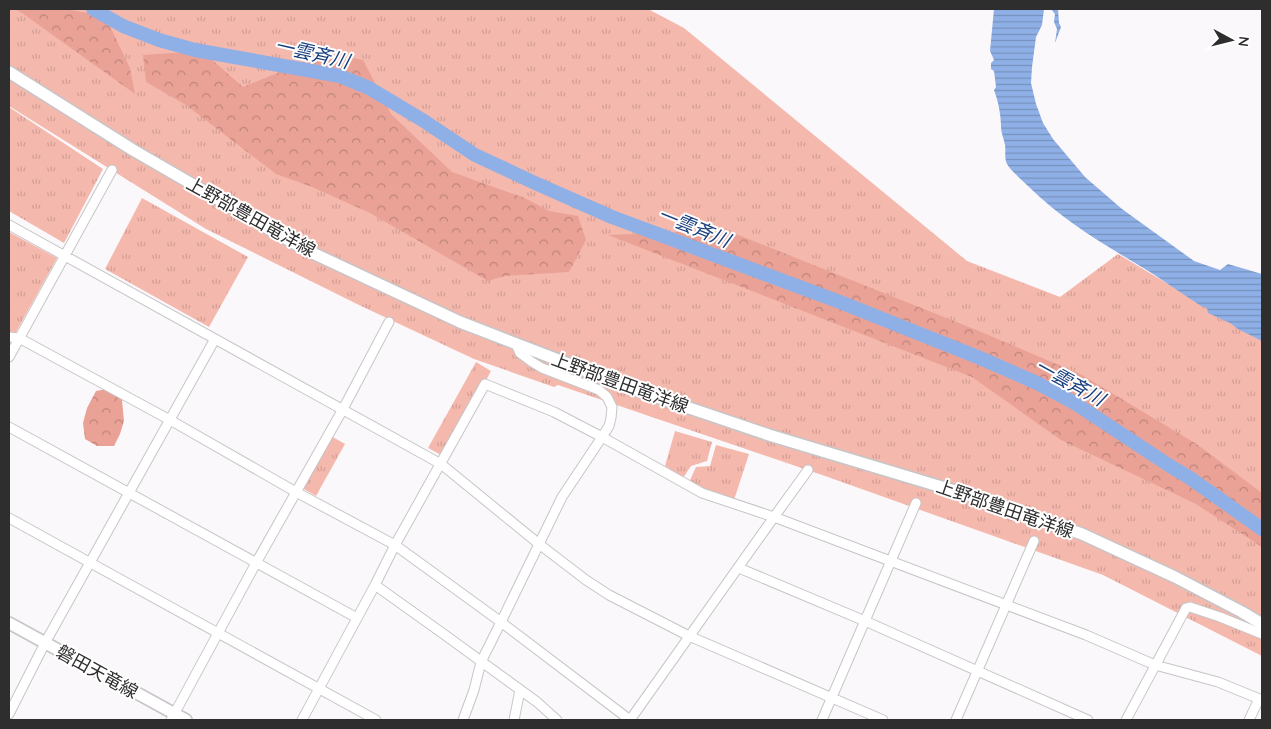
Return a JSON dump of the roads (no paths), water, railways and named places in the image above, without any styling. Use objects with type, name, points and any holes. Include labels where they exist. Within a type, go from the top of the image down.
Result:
[{"type":"main road","name":"上野部豊田竜洋線","points":[[9,72],[133,150],[304,249],[460,322],[636,390],[769,435],[985,500],[1082,534],[1175,578],[1262,624]]},
{"type":"main road","name":"磐田天竜線","points":[[9,623],[173,717],[186,720]]},
{"type":"street","points":[[9,357],[112,170]]},
{"type":"street","points":[[9,225],[441,464],[539,544],[609,595],[689,636],[883,720]]},
{"type":"street","points":[[173,717],[389,322]]},
{"type":"street","points":[[9,337],[19,338],[170,420],[296,492],[395,544],[502,622],[630,720],[808,470]]},
{"type":"street","points":[[9,714],[45,643],[215,339]]},
{"type":"street","points":[[463,720],[474,690],[481,662],[562,498],[609,426],[611,418],[612,407],[607,397],[599,390],[542,368],[520,353],[516,344]]},
{"type":"street","points":[[302,720],[376,585],[395,544],[485,384],[554,412],[702,493],[774,517],[1086,635],[1155,665],[1218,682],[1261,699],[1249,720]]},
{"type":"street","points":[[9,427],[357,618]]},
{"type":"street","points":[[822,720],[916,503]]},
{"type":"street","points":[[9,518],[376,720]]},
{"type":"street","points":[[956,720],[1034,541]]},
{"type":"street","points":[[738,568],[865,621],[1088,720]]},
{"type":"street","points":[[376,585],[537,702],[557,720]]},
{"type":"street","points":[[1126,720],[1186,608],[1190,607],[1220,617],[1262,634]]},
{"type":"street","points":[[514,720],[520,690]]},
{"type":"water","points":[[994,9],[1044,9],[1042,25],[1036,37],[1032,67],[1031,83],[1036,104],[1043,123],[1053,139],[1085,177],[1122,209],[1194,261],[1220,270],[1228,264],[1262,274],[1262,341],[1208,313],[1207,308],[1086,233],[1042,199],[1009,167],[1001,132],[1000,112],[994,90],[996,87],[994,71],[991,69],[991,63],[994,60],[990,51]]},
{"type":"water","points":[[1051,9],[1058,9],[1061,27],[1055,43],[1057,29],[1054,22],[1055,14]]},
{"type":"waterway","name":"一雲斉川","points":[[93,9],[123,26],[159,40],[195,50],[340,76],[369,88],[475,155],[612,217],[840,302],[1037,383],[1073,402],[1190,478],[1262,529]]}]
